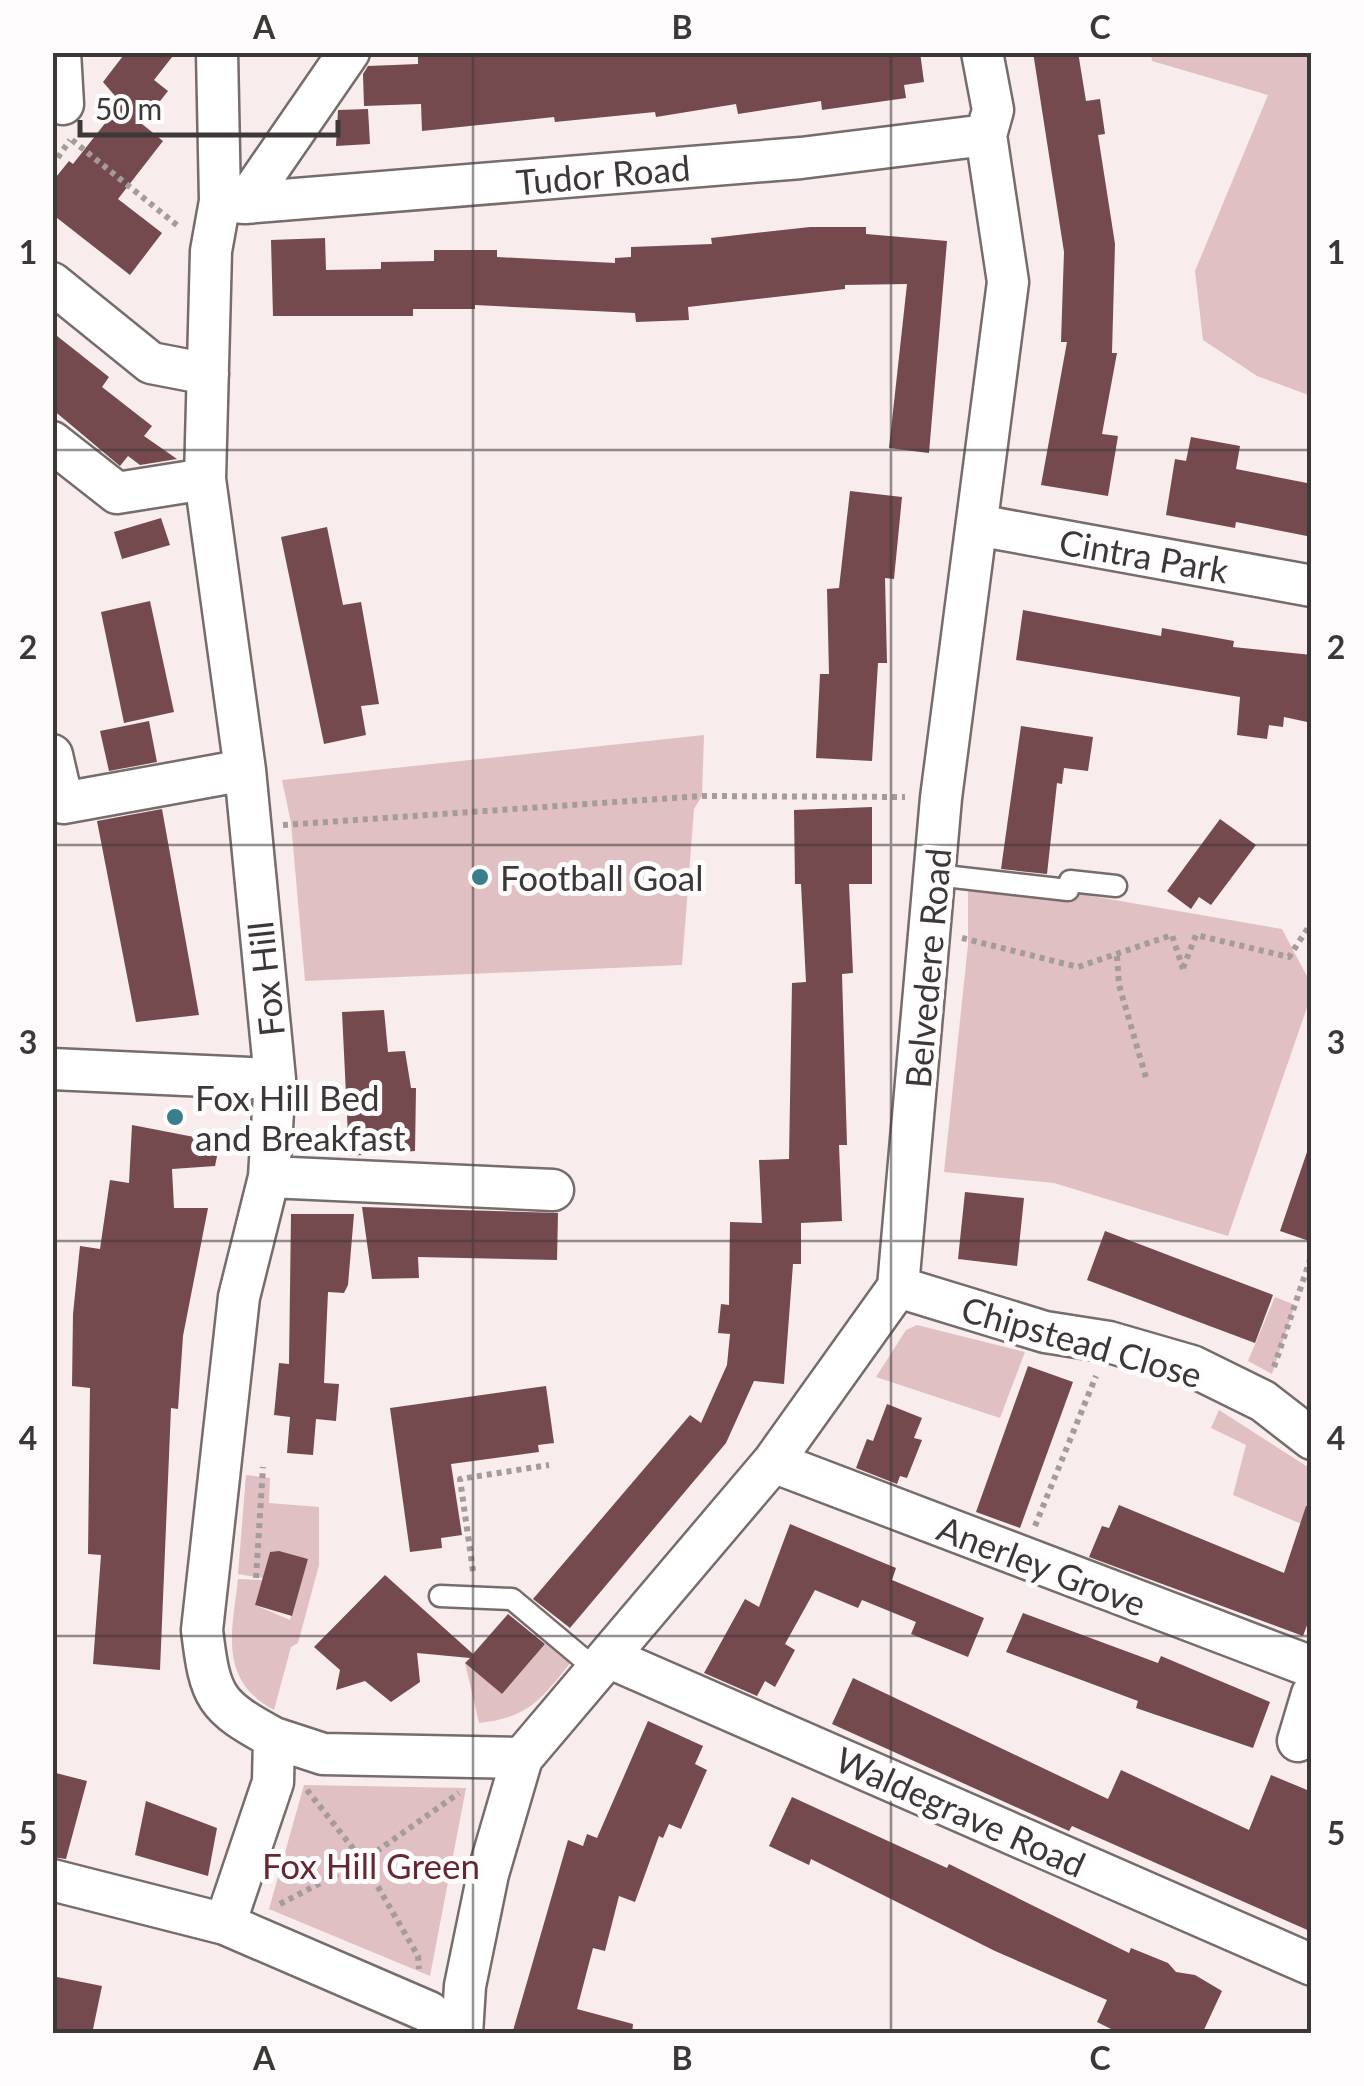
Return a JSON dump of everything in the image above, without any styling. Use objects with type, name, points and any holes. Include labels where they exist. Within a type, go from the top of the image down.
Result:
[{"type":"street","points":[[60,52],[67,122]]},
{"type":"street","name":"Fox Hill","points":[[217,52],[232,202],[211,251],[205,479],[244,770],[275,1079],[269,1177],[239,1298],[202,1630],[208,1680],[229,1714],[274,1738]]},
{"type":"street","points":[[232,202],[349,52]]},
{"type":"street","name":"Belvedere Road","points":[[898,1287],[941,798],[1008,282],[986,135],[993,110],[982,52]]},
{"type":"street","name":"Tudor Road","points":[[232,202],[801,158],[986,135]]},
{"type":"street","points":[[52,283],[151,363],[208,374]]},
{"type":"street","points":[[52,442],[117,494],[205,479]]},
{"type":"street","name":"Cintra Park","points":[[978,524],[1312,586]]},
{"type":"street","points":[[52,755],[63,804],[244,770]]},
{"type":"street","points":[[52,1069],[275,1079]]},
{"type":"street","points":[[269,1177],[554,1190]]},
{"type":"street","points":[[462,2034],[465,1986],[488,1874],[522,1758],[773,1462],[898,1287]]},
{"type":"street","name":"Chipstead Close","points":[[898,1287],[1045,1332],[1109,1342],[1192,1366],[1263,1402],[1312,1439]]},
{"type":"street","name":"Anerley Grove","points":[[773,1462],[1312,1667]]},
{"type":"street","name":"Waldegrave Road","points":[[604,1665],[1312,1964]]},
{"type":"street","points":[[1298,1741],[1312,1694]]},
{"type":"street","points":[[230,1909],[273,1782],[274,1738],[323,1754],[522,1758]]},
{"type":"street","points":[[52,1880],[230,1909],[439,2023]]},
{"type":"lane","points":[[936,874],[1068,890],[1070,882],[1116,886]]},
{"type":"lane","points":[[440,1596],[512,1599],[604,1665]]},
{"type":"path","points":[[52,166],[67,122],[172,221]]},
{"type":"path","points":[[250,833],[291,823],[702,796],[941,798]]},
{"type":"path","points":[[951,935],[1078,967],[1172,935],[1183,970],[1196,935],[1289,957],[1312,922]]},
{"type":"path","points":[[1117,956],[1119,985],[1147,1081]]},
{"type":"path","points":[[1263,1402],[1312,1254]]},
{"type":"path","points":[[1022,1557],[1109,1342]]},
{"type":"path","points":[[477,1597],[460,1479],[549,1465]]},
{"type":"path","points":[[238,1576],[259,1579],[263,1467]]},
{"type":"path","points":[[274,1738],[304,1785],[363,1861],[418,1956],[439,2023]]},
{"type":"path","points":[[230,1909],[284,1905],[363,1861],[466,1788]]},
{"type":"green space","points":[[1151,53],[1311,53],[1311,396],[1257,376],[1203,340],[1195,271],[1268,95],[1152,61]]},
{"type":"green space","points":[[704,735],[702,796],[694,809],[682,965],[305,981],[291,823],[282,780]]},
{"type":"green space","points":[[968,886],[1072,901],[1074,893],[1282,929],[1311,984],[1311,996],[1228,1236],[1054,1183],[944,1172],[968,945]]},
{"type":"green space","points":[[1275,1297],[1295,1305],[1272,1374],[1248,1361]]},
{"type":"green space","points":[[917,1325],[1025,1352],[1000,1418],[876,1377],[906,1330]]},
{"type":"green space","points":[[1219,1410],[1311,1469],[1311,1528],[1233,1495],[1246,1445],[1211,1428]]},
{"type":"green space","points":[[246,1475],[270,1478],[269,1503],[319,1507],[319,1565],[298,1643],[291,1647],[274,1710],[256,1698],[236,1669],[232,1636],[238,1579],[262,1580],[255,1605],[290,1620],[308,1559],[270,1552],[263,1578],[238,1574]]},
{"type":"green space","points":[[552,1636],[576,1656],[555,1682],[525,1710],[479,1723],[465,1663],[502,1694]]},
{"type":"green space","name":"Fox Hill Green","points":[[304,1785],[466,1788],[430,1976],[269,1909]]},
{"type":"building","points":[[126,52],[176,52],[154,80],[168,91],[142,124],[163,141],[118,199],[162,233],[130,275],[52,214],[52,182],[69,161],[73,164],[121,103],[103,82]]},
{"type":"building","points":[[418,52],[920,52],[924,82],[904,85],[906,98],[822,110],[821,101],[738,114],[736,104],[656,117],[655,112],[555,122],[554,117],[422,131],[421,104],[364,106],[363,74],[368,66],[418,64]]},
{"type":"building","points":[[1033,52],[1078,52],[1086,101],[1100,99],[1105,134],[1098,135],[1115,244],[1112,353],[1117,353],[1102,434],[1118,436],[1108,496],[1041,485],[1067,342],[1061,342],[1064,252]]},
{"type":"building","points":[[368,109],[370,144],[336,146],[338,110]]},
{"type":"building","points":[[810,227],[866,227],[866,234],[947,241],[929,453],[889,448],[907,284],[845,285],[845,289],[688,307],[689,320],[636,322],[635,313],[475,305],[475,309],[413,309],[413,316],[273,316],[271,240],[325,238],[326,270],[381,269],[381,262],[434,261],[434,250],[497,250],[497,257],[615,263],[615,258],[631,257],[631,247],[712,244],[711,238]]},
{"type":"building","points":[[52,332],[109,377],[102,387],[152,426],[144,436],[177,459],[140,465],[128,456],[120,466],[52,409]]},
{"type":"building","points":[[1191,437],[1240,446],[1236,469],[1312,484],[1312,537],[1236,522],[1235,528],[1166,515],[1175,459],[1186,461]]},
{"type":"building","points":[[850,491],[902,497],[894,579],[885,578],[887,663],[878,663],[872,761],[816,758],[820,674],[829,674],[827,589],[839,588]]},
{"type":"building","points":[[161,518],[170,545],[122,559],[114,532]]},
{"type":"building","points":[[327,527],[343,605],[361,602],[379,704],[361,706],[366,735],[324,744],[281,537]]},
{"type":"building","points":[[150,601],[174,712],[124,723],[101,612]]},
{"type":"building","points":[[1023,610],[1161,636],[1162,628],[1234,641],[1233,647],[1312,655],[1312,723],[1284,717],[1283,727],[1269,725],[1267,739],[1237,735],[1240,697],[1016,660]]},
{"type":"building","points":[[149,721],[157,762],[109,771],[100,731]]},
{"type":"building","points":[[1021,726],[1093,737],[1088,771],[1064,768],[1062,784],[1057,783],[1047,874],[1001,869]]},
{"type":"building","points":[[872,807],[872,884],[849,884],[853,973],[842,974],[847,1145],[839,1145],[842,1221],[801,1223],[801,1264],[793,1264],[784,1384],[754,1381],[726,1443],[570,1628],[533,1599],[690,1415],[701,1423],[727,1365],[730,1334],[718,1333],[721,1304],[729,1305],[730,1222],[762,1223],[759,1160],[789,1159],[792,983],[806,982],[801,884],[795,884],[794,810]]},
{"type":"building","points":[[162,809],[199,1015],[136,1022],[97,821]]},
{"type":"building","points":[[1220,819],[1256,845],[1211,905],[1199,897],[1191,909],[1167,891]]},
{"type":"building","points":[[384,1010],[388,1052],[405,1051],[411,1088],[416,1088],[415,1151],[349,1156],[342,1012]]},
{"type":"building","points":[[132,1125],[220,1142],[215,1166],[172,1169],[174,1208],[208,1208],[183,1336],[178,1409],[171,1408],[160,1670],[93,1664],[101,1555],[88,1554],[90,1388],[72,1386],[73,1314],[80,1246],[100,1249],[110,1180],[129,1183]]},
{"type":"building","points":[[1307,1152],[1312,1153],[1312,1242],[1280,1231]]},
{"type":"building","points":[[965,1192],[1024,1198],[1017,1266],[958,1259]]},
{"type":"building","points":[[362,1207],[558,1213],[557,1260],[418,1257],[419,1278],[372,1279]]},
{"type":"building","points":[[291,1214],[354,1214],[348,1285],[344,1293],[328,1292],[324,1383],[339,1384],[336,1421],[316,1419],[313,1455],[287,1453],[290,1417],[274,1415],[279,1363],[289,1364]]},
{"type":"building","points":[[1105,1231],[1273,1295],[1255,1343],[1087,1280]]},
{"type":"building","points":[[1028,1366],[1073,1382],[1020,1528],[976,1512]]},
{"type":"building","points":[[546,1386],[554,1443],[538,1445],[539,1452],[451,1464],[462,1535],[441,1538],[442,1548],[410,1552],[390,1408]]},
{"type":"building","points":[[887,1404],[922,1418],[914,1438],[922,1440],[907,1478],[900,1476],[897,1484],[856,1468],[867,1439],[873,1441]]},
{"type":"building","points":[[1119,1505],[1284,1573],[1306,1506],[1312,1506],[1312,1612],[1303,1636],[1089,1557],[1102,1526],[1109,1528]]},
{"type":"building","points":[[790,1524],[896,1568],[892,1580],[984,1618],[968,1657],[911,1634],[916,1622],[862,1600],[858,1608],[815,1590],[785,1644],[795,1650],[775,1687],[765,1681],[757,1696],[704,1673],[745,1599],[759,1607]]},
{"type":"building","points":[[270,1552],[308,1559],[292,1616],[255,1605]]},
{"type":"building","points":[[385,1575],[473,1654],[508,1614],[545,1644],[502,1694],[465,1663],[470,1658],[417,1653],[420,1682],[391,1702],[365,1681],[336,1690],[340,1670],[314,1647]]},
{"type":"building","points":[[1023,1613],[1158,1663],[1161,1656],[1270,1702],[1253,1748],[1136,1708],[1138,1701],[1006,1652]]},
{"type":"building","points":[[853,1678],[1108,1799],[1121,1770],[1249,1830],[1271,1775],[1312,1792],[1312,1932],[1072,1826],[1069,1831],[832,1724]]},
{"type":"building","points":[[648,1721],[703,1746],[695,1764],[707,1770],[681,1829],[669,1824],[663,1838],[659,1836],[635,1902],[619,1896],[605,1951],[593,1948],[577,2009],[633,2024],[632,2034],[512,2034],[568,1840],[583,1846],[587,1834],[597,1838]]},
{"type":"building","points":[[52,1772],[87,1781],[66,1859],[52,1857]]},
{"type":"building","points":[[792,1797],[947,1868],[949,1864],[1129,1953],[1131,1948],[1168,1963],[1176,1972],[1195,1975],[1222,1991],[1202,2034],[1121,2034],[1097,2022],[1107,2000],[995,1951],[811,1859],[809,1865],[769,1846]]},
{"type":"building","points":[[146,1801],[217,1828],[208,1876],[135,1855]]},
{"type":"building","points":[[52,1976],[102,1986],[92,2034],[52,2034]]},
{"type":"place","name":"Football Goal","points":[[480,877]]},
{"type":"place","name":"Fox Hill Bed and Breakfast","points":[[175,1117]]}]
